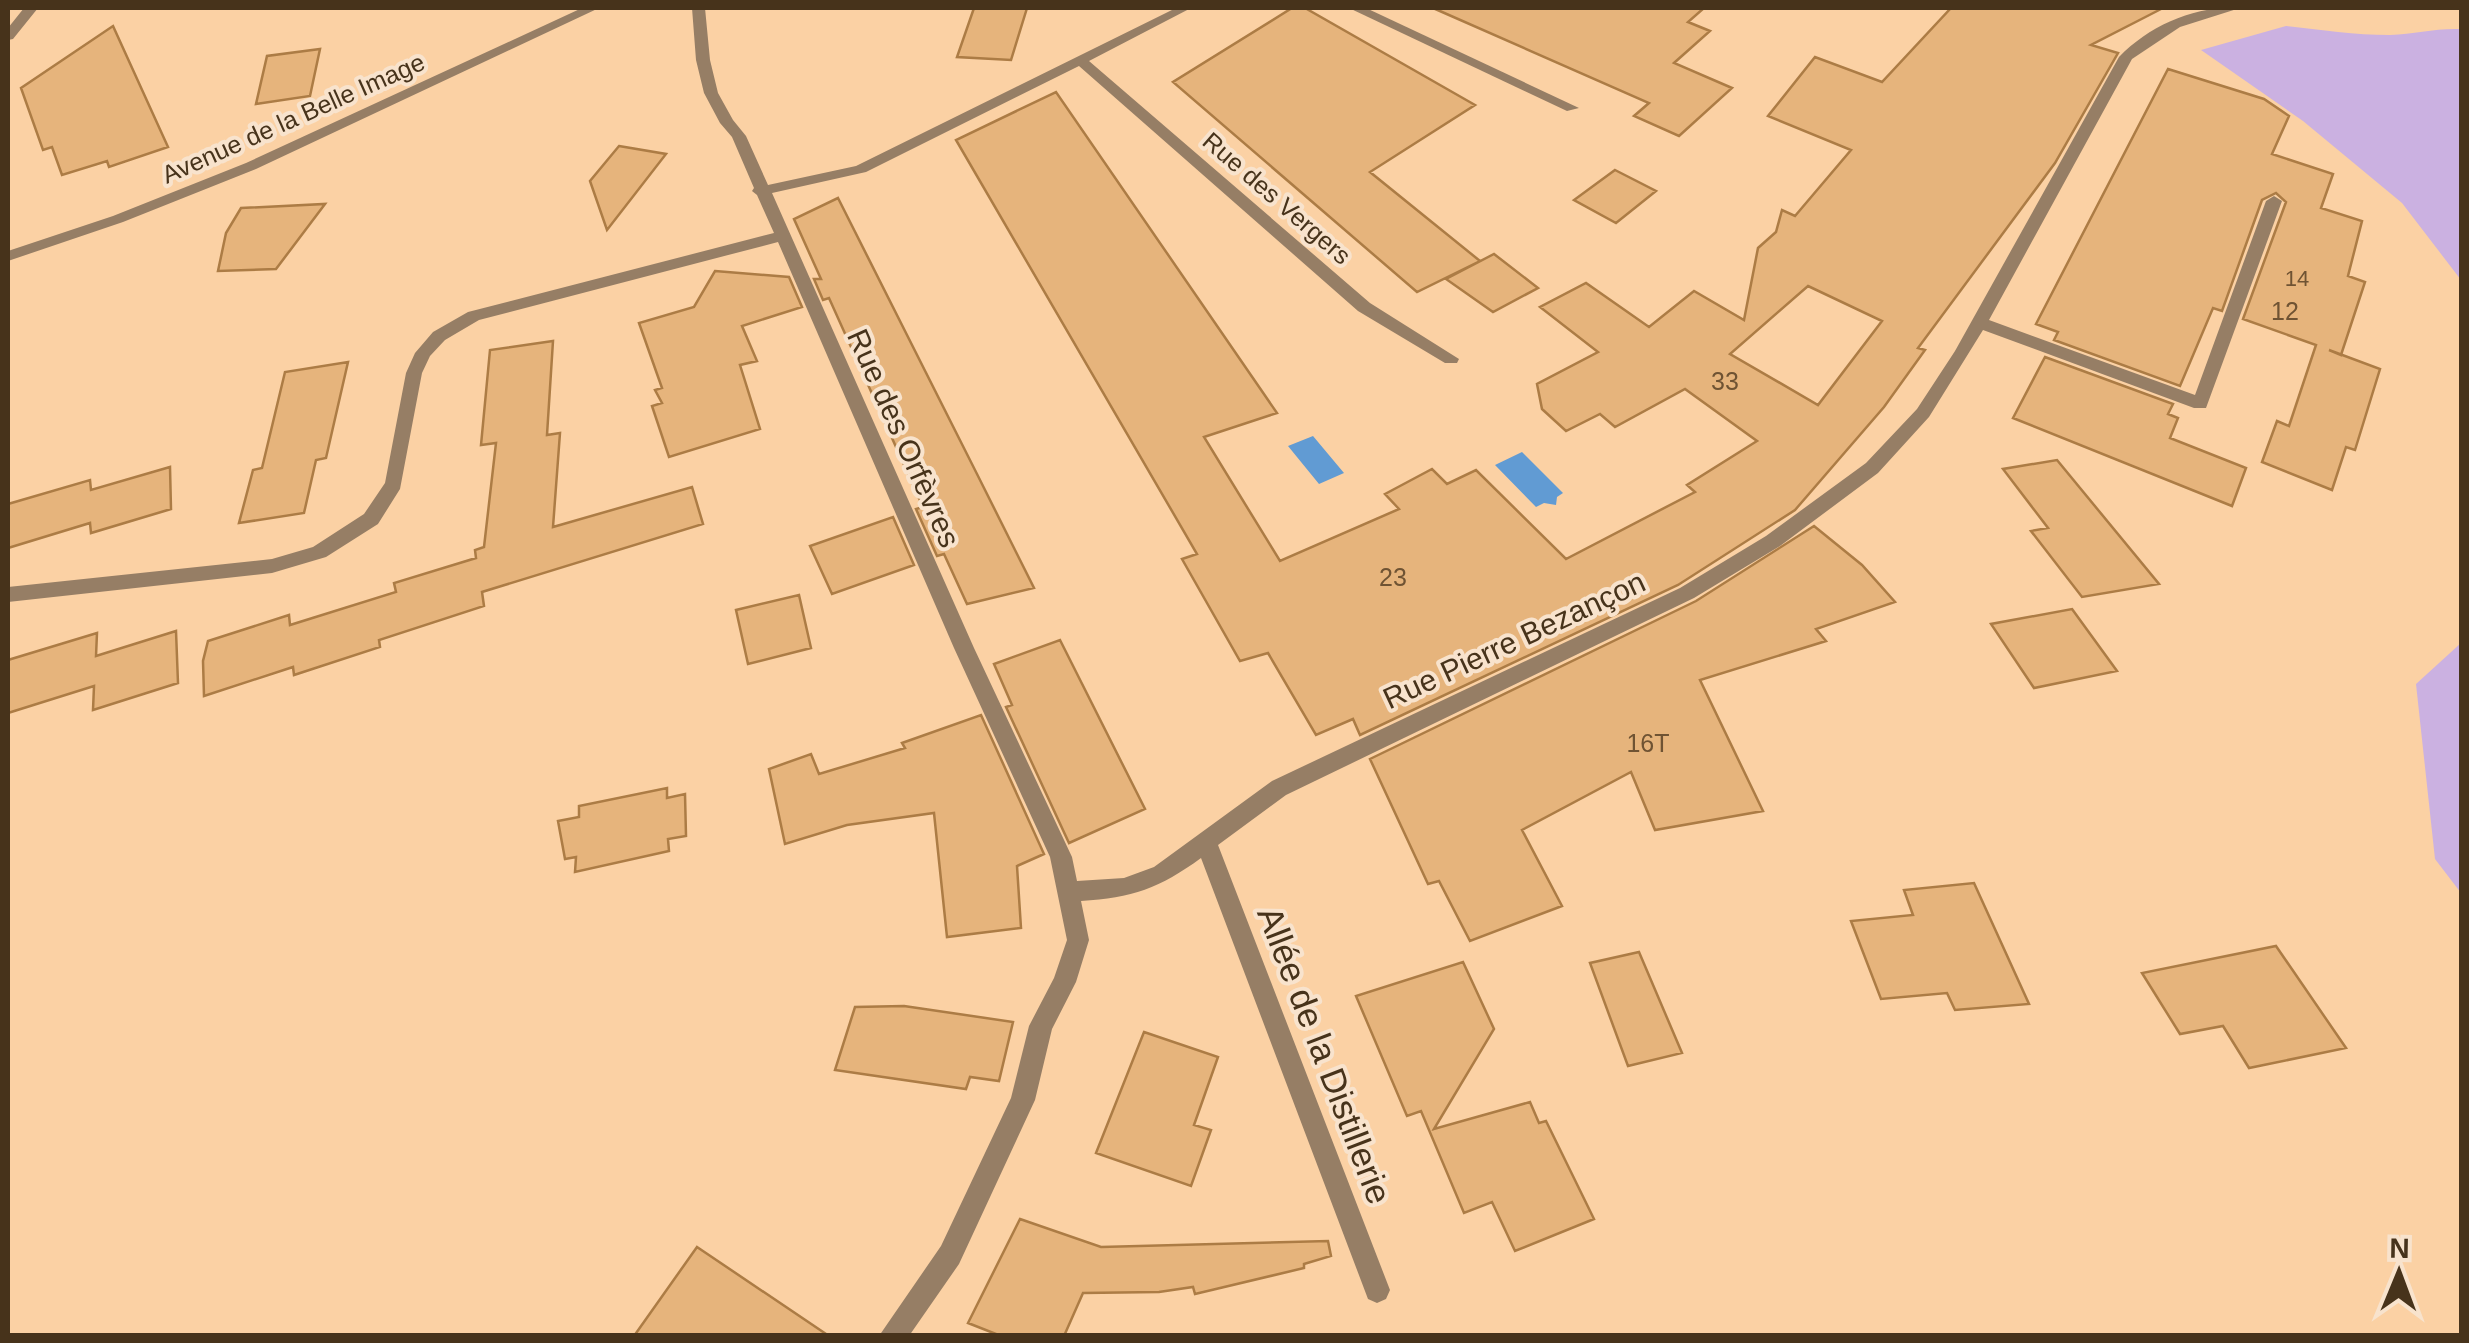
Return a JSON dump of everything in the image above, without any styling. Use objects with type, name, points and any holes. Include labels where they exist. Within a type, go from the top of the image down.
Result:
[{"type":"street","name":"Avenue de la Belle Image","points":[[8,256],[118,219],[251,166],[592,8]]},
{"type":"street","name":"Rue des Orfèvres","points":[[698,8],[703,64],[720,119],[739,136],[964,648],[1061,857],[1070,892]]},
{"type":"street","points":[[760,191],[861,169],[1185,8]]},
{"type":"street","points":[[1356,8],[1572,108]]},
{"type":"street","name":"Rue Pierre Bezançon","points":[[1070,892],[1124,888],[1162,874],[1208,844],[1279,788],[1687,594],[1773,540],[1872,468],[1923,414],[1979,322],[2126,57],[2158,30],[2197,14],[2233,8]]},
{"type":"street","points":[[8,12],[28,10]]},
{"type":"street","points":[[8,36],[28,10]]},
{"type":"street","name":"Rue des Vergers","points":[[1081,61],[1364,307],[1451,358]]},
{"type":"street","points":[[1979,322],[2200,404],[2274,201]]},
{"type":"street","points":[[8,595],[272,566],[318,552],[371,520],[394,484],[414,373],[423,353],[439,336],[474,316],[782,236]]},
{"type":"street","name":"Allée de la Distillerie","points":[[1208,844],[1377,1290]]},
{"type":"street","points":[[892,1336],[950,1255],[1022,1100],[1041,1026],[1064,982],[1078,940],[1070,892]]},
{"type":"shaded area","points":[[2286,26],[2377,35],[2461,29],[2461,280],[2402,203],[2303,121],[2201,50]]},
{"type":"shaded area","points":[[2461,643],[2461,893],[2435,859],[2416,684]]},
{"type":"water","points":[[1313,436],[1344,473],[1319,484],[1288,446]]},
{"type":"water","points":[[1522,452],[1563,493],[1557,497],[1556,505],[1544,503],[1536,507],[1495,465]]},
{"type":"building","points":[[974,8],[1027,8],[1011,60],[957,57]]},
{"type":"building","points":[[1292,8],[1305,8],[1475,105],[1370,172],[1480,261],[1417,292],[1173,82]]},
{"type":"building","points":[[1433,8],[1704,8],[1688,22],[1710,31],[1674,63],[1732,88],[1679,136],[1634,116],[1649,103]]},
{"type":"building","points":[[1951,8],[2163,8],[2091,45],[2118,53],[2055,163],[1918,348],[1925,350],[1884,407],[1795,510],[1678,585],[1360,735],[1353,719],[1316,735],[1268,653],[1240,661],[1182,559],[1197,554],[956,140],[1056,92],[1277,413],[1204,437],[1280,561],[1399,509],[1385,494],[1432,469],[1447,484],[1476,470],[1566,559],[1695,492],[1687,485],[1757,441],[1685,389],[1615,427],[1600,414],[1566,431],[1542,409],[1537,384],[1598,352],[1540,307],[1586,283],[1649,327],[1694,291],[1744,320],[1758,248],[1776,232],[1782,210],[1795,216],[1851,150],[1768,116],[1815,57],[1882,82]],"holes":[[[1808,286],[1882,321],[1818,405],[1730,354]]]},
{"type":"building","points":[[113,26],[168,147],[109,167],[107,161],[62,175],[52,147],[43,150],[21,88]]},
{"type":"building","points":[[320,49],[310,96],[256,104],[267,56]]},
{"type":"building","points":[[2168,69],[2264,99],[2289,116],[2272,154],[2333,174],[2321,208],[2362,221],[2348,276],[2365,282],[2341,355],[2380,369],[2355,450],[2346,447],[2332,490],[2262,462],[2277,421],[2289,426],[2316,345],[2243,319],[2286,202],[2276,193],[2262,200],[2222,311],[2213,308],[2180,386],[2054,340],[2058,332],[2036,324]]},
{"type":"building","points":[[619,146],[666,154],[607,230],[590,181]]},
{"type":"building","points":[[1615,170],[1656,191],[1616,223],[1574,200]]},
{"type":"building","points":[[838,198],[1034,588],[967,604],[944,554],[937,556],[916,509],[923,507],[829,298],[823,300],[814,279],[821,279],[794,219]]},
{"type":"building","points":[[325,204],[276,269],[218,271],[226,233],[241,208]]},
{"type":"building","points":[[1494,254],[1538,288],[1493,312],[1446,279]]},
{"type":"building","points":[[715,271],[789,277],[802,307],[742,326],[757,361],[740,365],[760,429],[669,457],[652,406],[662,403],[655,390],[662,388],[639,323],[694,307]]},
{"type":"building","points":[[553,341],[547,435],[560,433],[553,527],[692,487],[703,524],[482,592],[484,606],[379,640],[380,647],[294,675],[293,667],[204,696],[203,661],[208,641],[289,615],[290,625],[396,592],[394,583],[476,558],[475,550],[484,547],[496,443],[481,445],[490,350]]},
{"type":"building","points":[[2045,357],[2173,404],[2168,414],[2178,418],[2170,438],[2246,468],[2232,506],[2013,418]]},
{"type":"building","points":[[348,362],[326,458],[316,460],[304,513],[239,523],[253,470],[262,468],[285,372]]},
{"type":"building","points":[[2057,460],[2159,584],[2082,597],[2031,531],[2048,528],[2003,469]]},
{"type":"building","points":[[170,467],[171,509],[91,533],[90,523],[8,548],[8,504],[90,480],[91,490]]},
{"type":"building","points":[[893,517],[914,565],[832,594],[810,546]]},
{"type":"building","points":[[1814,526],[1862,565],[1895,602],[1816,629],[1826,641],[1700,680],[1763,811],[1655,830],[1631,772],[1522,830],[1562,906],[1470,941],[1439,881],[1428,884],[1370,759],[1696,601]]},
{"type":"building","points":[[799,595],[811,648],[748,664],[736,610]]},
{"type":"building","points":[[2072,609],[2117,671],[2034,688],[1991,624]]},
{"type":"building","points":[[176,631],[178,683],[93,710],[94,686],[8,713],[8,660],[97,633],[96,656]]},
{"type":"building","points":[[1060,640],[1145,809],[1069,843],[1006,707],[1012,705],[994,664]]},
{"type":"building","points":[[981,715],[1044,854],[1017,866],[1021,928],[947,937],[934,813],[847,825],[785,844],[769,769],[811,754],[819,774],[905,748],[902,743]]},
{"type":"building","points":[[667,788],[667,798],[685,794],[686,836],[668,839],[669,851],[575,872],[576,857],[565,859],[558,821],[579,817],[579,806]]},
{"type":"building","points":[[1974,883],[2029,1004],[1955,1010],[1947,993],[1881,999],[1851,921],[1913,915],[1904,890]]},
{"type":"building","points":[[2276,946],[2346,1048],[2249,1068],[2223,1026],[2180,1034],[2142,973]]},
{"type":"building","points":[[1639,952],[1682,1053],[1628,1066],[1590,963]]},
{"type":"building","points":[[1463,962],[1494,1029],[1434,1129],[1530,1102],[1539,1123],[1546,1121],[1594,1219],[1515,1251],[1492,1202],[1464,1213],[1421,1111],[1407,1116],[1356,996]]},
{"type":"building","points":[[904,1006],[1013,1022],[999,1081],[970,1077],[966,1089],[835,1070],[855,1007]]},
{"type":"building","points":[[1144,1032],[1218,1057],[1194,1125],[1211,1130],[1191,1186],[1096,1153]]},
{"type":"building","points":[[1020,1219],[1101,1247],[1328,1241],[1331,1256],[1304,1264],[1304,1268],[1195,1294],[1193,1287],[1159,1292],[1083,1293],[1064,1336],[1001,1336],[968,1323]]},
{"type":"building","points":[[697,1247],[829,1336],[634,1336]]}]
